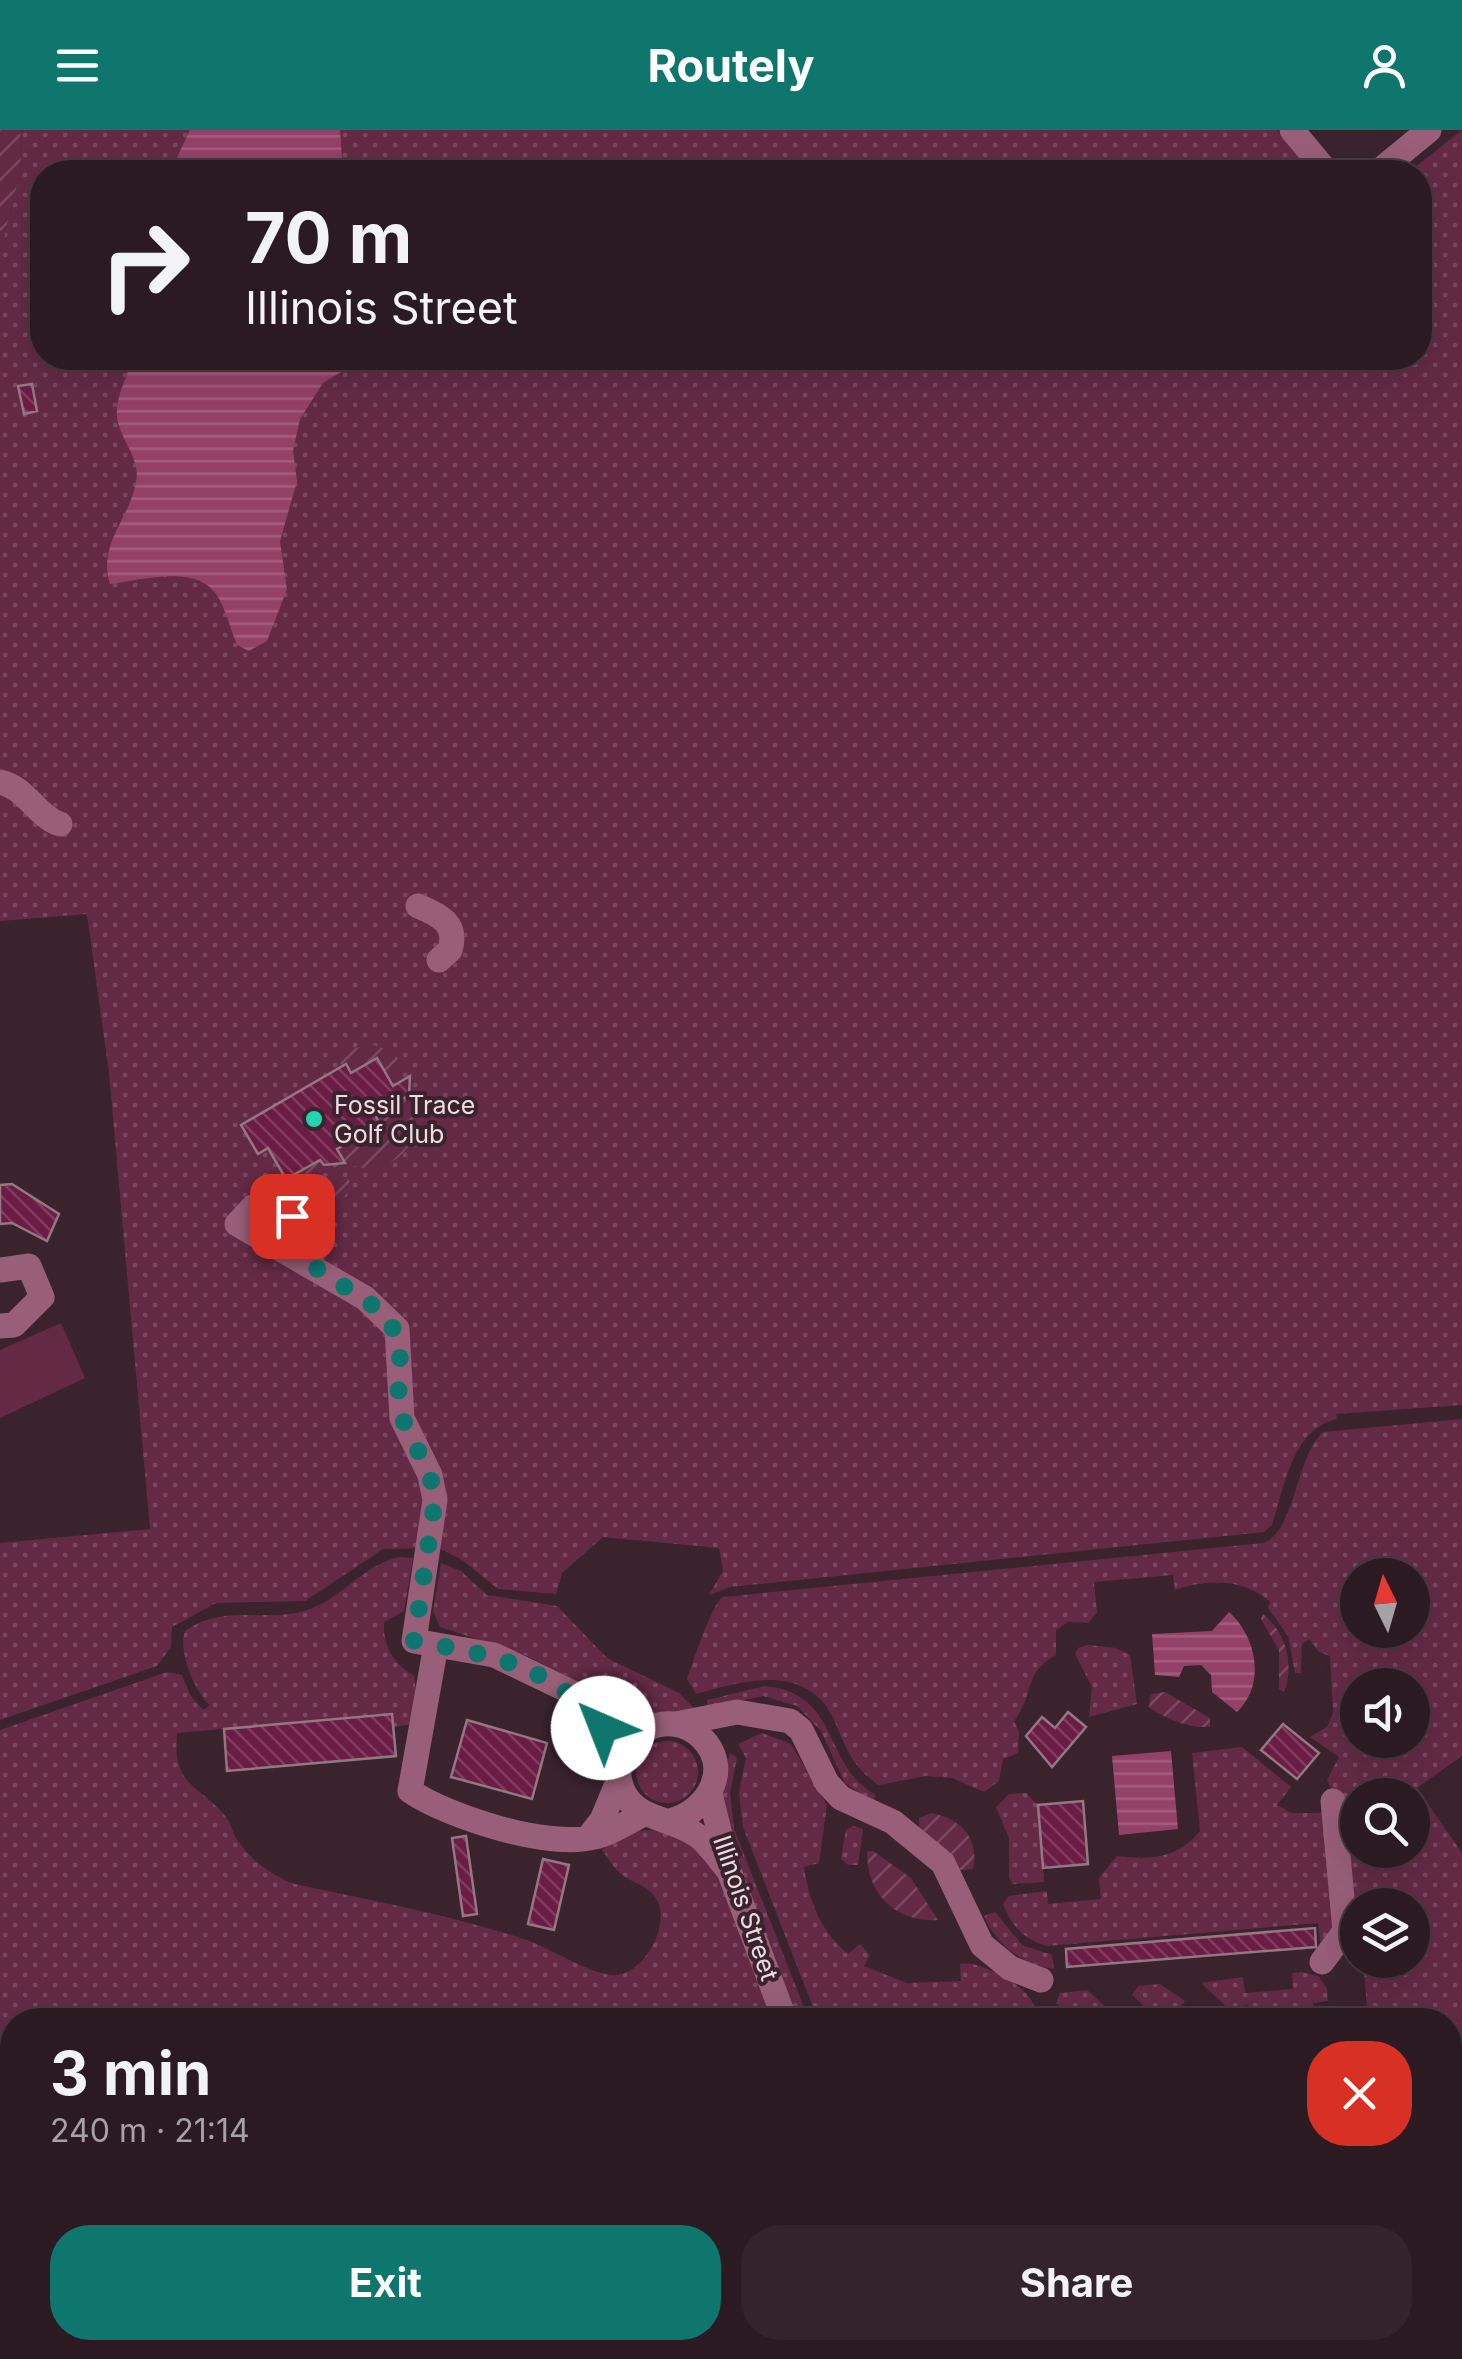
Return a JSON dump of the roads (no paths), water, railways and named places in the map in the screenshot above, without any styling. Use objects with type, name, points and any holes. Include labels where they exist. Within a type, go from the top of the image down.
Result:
[{"type":"street","points":[[1292,130],[1317,160]]},
{"type":"street","points":[[1393,160],[1430,130]]},
{"type":"street","points":[[0,782],[24,792],[51,821],[60,824]]},
{"type":"street","points":[[418,906],[446,920],[452,931],[450,950],[438,960]]},
{"type":"street","points":[[252,1220],[383,1312],[397,1330],[402,1418],[435,1500],[410,1790],[438,1810],[522,1832],[588,1838],[644,1814]]},
{"type":"street","points":[[0,1270],[29,1266],[42,1297],[14,1326],[0,1326]]},
{"type":"street","points":[[425,1643],[494,1655],[646,1728],[737,1712],[767,1714],[800,1730],[827,1782],[841,1798],[893,1822],[943,1863],[982,1945],[1010,1968],[1042,1980]]},
{"type":"street","points":[[578,1697],[620,1768],[632,1806],[644,1814],[672,1820],[701,1838],[728,1871]]},
{"type":"street","points":[[672,1820],[688,1816],[710,1794],[715,1763],[726,1738],[767,1714]]},
{"type":"street","points":[[676,1724],[701,1736],[715,1763]]},
{"type":"street","points":[[588,1838],[602,1820],[620,1768],[646,1728]]},
{"type":"street","name":"Illinois Street","points":[[710,1794],[728,1871],[780,2008]]},
{"type":"street","points":[[1322,1962],[1345,1931],[1332,1801]]},
{"type":"place","name":"Fossil Trace Golf Club","points":[[314,1119]]}]
